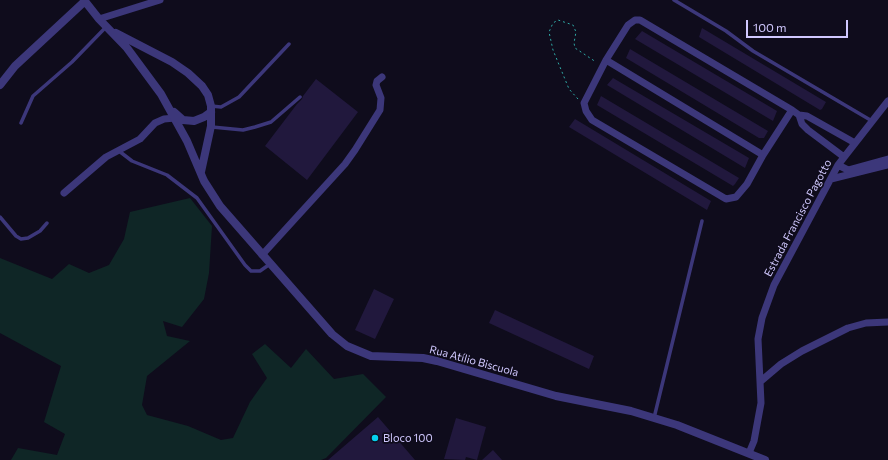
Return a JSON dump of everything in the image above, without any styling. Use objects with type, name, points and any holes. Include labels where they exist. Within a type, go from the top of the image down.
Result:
[{"type":"street","points":[[0,84],[20,61],[84,0]]},
{"type":"street","name":"Rua Atílio Biscuola","points":[[84,0],[99,19],[110,29],[152,81],[175,118],[208,188],[220,206],[339,341],[356,351],[371,356],[423,358],[437,361],[556,396],[611,406],[654,418],[750,453],[765,460]]},
{"type":"street","points":[[99,19],[160,0]]},
{"type":"street","points":[[792,110],[763,155],[747,184],[736,197],[726,199],[592,120],[586,111],[584,103],[604,62],[628,25],[635,20],[640,20],[792,110],[798,115],[802,124],[808,130],[844,157]]},
{"type":"street","name":"Rua Atílio Biscuola","points":[[110,29],[154,51],[188,73],[202,86],[208,96],[211,109],[211,126],[201,172]]},
{"type":"street","points":[[604,62],[763,155]]},
{"type":"street","points":[[262,255],[345,164],[355,150],[380,110],[381,98],[376,85],[377,81],[382,77]]},
{"type":"street","name":"Estrada Francisco Pagotto","points":[[750,453],[754,441],[761,403],[758,339],[762,318],[771,292],[797,239],[838,165],[888,101]]},
{"type":"street","points":[[169,108],[180,118],[190,121],[202,119],[211,109]]},
{"type":"street","points":[[798,115],[806,116],[855,143]]},
{"type":"street","points":[[64,193],[106,157],[140,139],[160,120],[175,118]]},
{"type":"street","points":[[838,165],[848,170],[888,159]]},
{"type":"street","points":[[831,179],[888,165]]},
{"type":"street","points":[[761,381],[781,364],[802,351],[848,328],[866,323],[888,322]]},
{"type":"lane","points":[[674,0],[726,31],[753,51],[872,122]]},
{"type":"lane","points":[[21,123],[33,96],[110,29]]},
{"type":"lane","points":[[211,109],[221,107],[239,97],[289,44]]},
{"type":"lane","points":[[211,126],[222,129],[243,130],[256,127],[271,122],[300,98]]},
{"type":"lane","points":[[118,150],[132,161],[167,175],[197,198],[244,265],[251,272],[260,271],[270,264]]},
{"type":"lane","points":[[0,217],[16,236],[21,239],[28,238],[40,231],[47,223]]},
{"type":"lane","points":[[654,418],[702,221]]},
{"type":"path","points":[[584,103],[580,101],[569,89],[560,70],[549,32],[553,23],[558,20],[573,25],[576,32],[574,43],[576,50],[604,62]]},
{"type":"green space","points":[[190,198],[212,226],[209,273],[204,299],[182,327],[163,321],[167,336],[190,341],[147,376],[142,405],[147,415],[188,426],[221,440],[233,438],[250,402],[267,378],[252,354],[265,344],[291,368],[306,349],[334,379],[363,374],[386,397],[326,458],[321,460],[11,460],[18,448],[57,455],[65,434],[44,422],[61,366],[0,333],[0,258],[52,279],[69,264],[89,273],[109,265],[124,239],[130,212]]},
{"type":"building","points":[[702,28],[826,102],[822,109],[820,110],[699,37]]},
{"type":"building","points":[[642,31],[777,111],[773,121],[635,39]]},
{"type":"building","points":[[630,49],[768,131],[764,138],[759,138],[626,58]]},
{"type":"building","points":[[613,78],[749,158],[745,168],[607,85]]},
{"type":"building","points":[[316,79],[358,112],[307,180],[265,146]]},
{"type":"building","points":[[601,96],[739,178],[733,186],[597,105]]},
{"type":"building","points":[[575,119],[711,201],[707,210],[569,127]]},
{"type":"building","points":[[374,289],[394,299],[375,339],[355,330]]},
{"type":"building","points":[[495,310],[594,356],[589,369],[489,323]]},
{"type":"building","name":"Bloco 100","points":[[378,417],[415,460],[328,460]]},
{"type":"building","points":[[456,418],[486,427],[477,460],[466,457],[465,460],[444,459]]},
{"type":"building","points":[[493,450],[502,460],[482,460]]},
{"type":"place","name":"Bloco 100","points":[[375,438]]}]
